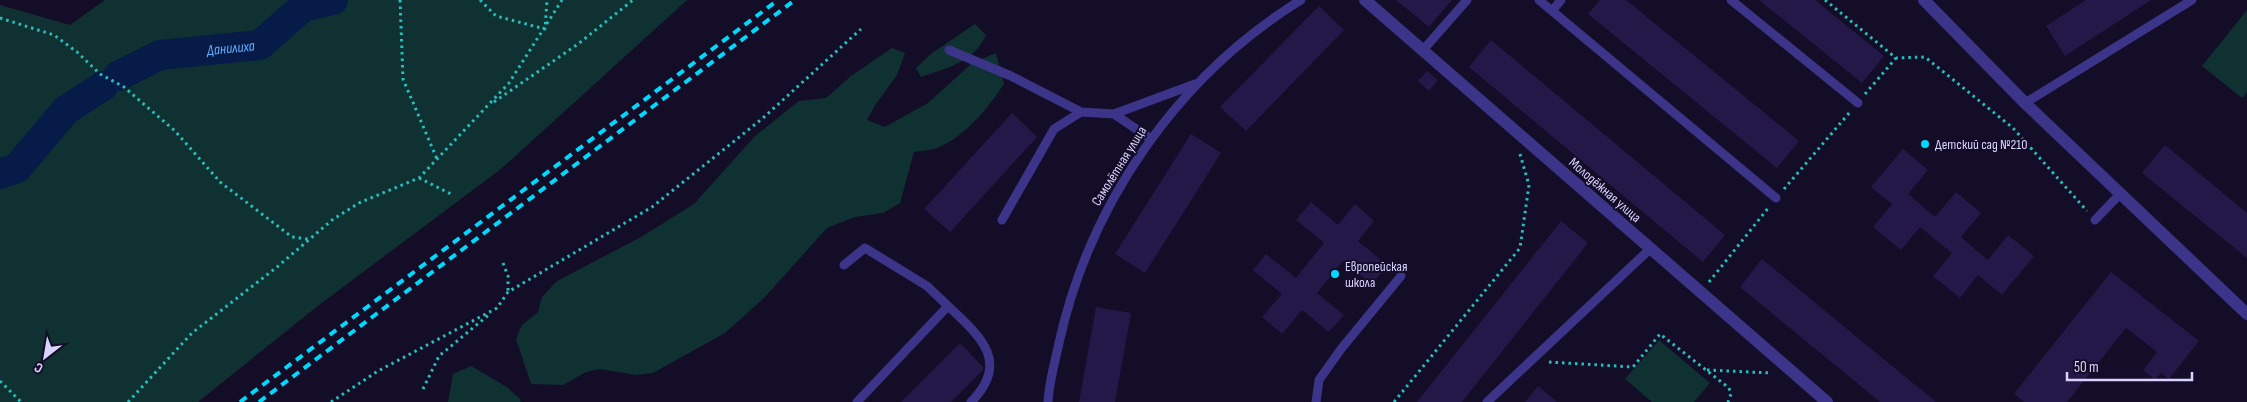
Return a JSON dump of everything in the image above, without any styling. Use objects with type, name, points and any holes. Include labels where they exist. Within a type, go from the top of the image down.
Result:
[{"type":"street","name":"Молодёжная улица","points":[[1365,0],[1826,402]]},
{"type":"street","points":[[1924,0],[2025,103],[2247,314]]},
{"type":"lane","name":"Самолётная улица","points":[[1048,402],[1063,323],[1083,260],[1123,181],[1151,139],[1198,83],[1257,29],[1301,0]]},
{"type":"lane","points":[[1423,50],[1467,0]]},
{"type":"lane","points":[[1539,0],[1776,198]]},
{"type":"lane","points":[[1552,11],[1561,0]]},
{"type":"lane","points":[[1730,0],[1858,103]]},
{"type":"lane","points":[[2025,103],[2192,0]]},
{"type":"lane","points":[[949,50],[1011,76],[1081,112],[1114,114],[1198,83]]},
{"type":"lane","points":[[1002,220],[1054,129],[1081,112]]},
{"type":"lane","points":[[1114,114],[1151,139]]},
{"type":"lane","points":[[2095,220],[2120,194]]},
{"type":"lane","points":[[844,265],[865,248],[927,286],[968,325],[982,342],[991,362],[988,381],[971,402]]},
{"type":"lane","points":[[1487,402],[1650,249]]},
{"type":"lane","points":[[1316,402],[1319,380],[1341,349],[1401,276]]},
{"type":"lane","points":[[857,402],[948,306]]},
{"type":"path","points":[[400,0],[403,79],[437,159]]},
{"type":"path","points":[[480,0],[496,16],[545,29]]},
{"type":"path","points":[[545,29],[547,0]]},
{"type":"path","points":[[128,402],[192,333],[277,267],[332,220],[359,203],[419,178],[509,83],[562,0]]},
{"type":"path","points":[[489,106],[578,44],[633,0]]},
{"type":"path","points":[[1825,0],[1896,58],[1925,57],[2013,128],[2095,220]]},
{"type":"path","points":[[0,18],[54,34],[77,52],[100,74],[124,87],[175,131],[220,182],[292,237],[308,239]]},
{"type":"path","points":[[422,389],[439,356],[497,308],[508,292],[652,207],[763,118],[861,29]]},
{"type":"path","points":[[1700,294],[1776,198],[1896,58]]},
{"type":"path","points":[[1394,402],[1520,248],[1529,185],[1515,131]]},
{"type":"path","points":[[419,178],[451,194]]},
{"type":"path","points":[[503,263],[508,276],[508,292]]},
{"type":"path","points":[[330,402],[378,371],[497,308]]},
{"type":"path","points":[[1531,361],[1633,366],[1660,334],[1729,388],[1731,394],[1728,402]]},
{"type":"path","points":[[1706,370],[1793,374]]},
{"type":"path","points":[[0,381],[21,402]]},
{"type":"green space","points":[[105,0],[687,0],[501,169],[319,305],[198,402],[0,402],[0,5],[70,25]]},
{"type":"green space","points":[[2247,10],[2247,92],[2242,98],[2202,66]]},
{"type":"green space","points":[[975,24],[986,35],[974,52],[959,63],[921,77],[916,68],[932,53]]},
{"type":"green space","points":[[892,48],[905,53],[897,75],[867,120],[885,127],[928,103],[972,63],[996,53],[1004,84],[991,103],[957,137],[937,148],[914,152],[900,203],[883,213],[855,217],[827,228],[765,297],[725,333],[653,373],[636,375],[600,369],[586,372],[563,385],[531,384],[516,339],[522,325],[538,312],[542,297],[557,281],[641,237],[694,204],[755,136],[799,101],[826,98],[851,76]]},
{"type":"green space","points":[[1659,340],[1710,383],[1694,402],[1652,402],[1625,379]]},
{"type":"green space","points":[[471,366],[507,387],[521,400],[520,402],[448,402],[453,374]]},
{"type":"building","points":[[1396,0],[1452,0],[1429,27]]},
{"type":"building","points":[[1600,0],[1626,0],[1799,141],[1777,168],[1588,14]]},
{"type":"building","points":[[1759,0],[1815,0],[1884,56],[1862,83]]},
{"type":"building","points":[[2086,0],[2151,0],[2065,56],[2046,26]]},
{"type":"building","points":[[1319,6],[1344,30],[1246,131],[1220,107]]},
{"type":"building","points":[[1491,40],[1725,235],[1703,262],[1469,67]]},
{"type":"building","points":[[1427,71],[1438,80],[1429,91],[1418,81]]},
{"type":"building","points":[[1012,113],[1037,137],[950,232],[924,209]]},
{"type":"building","points":[[1191,134],[1221,153],[1145,273],[1115,254]]},
{"type":"building","points":[[2165,145],[2247,213],[2247,258],[2142,173]]},
{"type":"building","points":[[1903,149],[1928,170],[1908,194],[1935,217],[1956,192],[1981,213],[1961,237],[1988,260],[2008,235],[2034,256],[2002,295],[1978,275],[1960,298],[1933,276],[1952,253],[1920,227],[1901,250],[1873,227],[1892,204],[1871,187]]},
{"type":"building","points":[[1311,202],[1338,225],[1355,204],[1374,221],[1358,241],[1387,265],[1372,285],[1343,261],[1317,293],[1344,315],[1329,332],[1302,310],[1282,334],[1262,317],[1282,294],[1253,270],[1266,254],[1296,278],[1324,243],[1296,220]]},
{"type":"building","points":[[1561,221],[1588,243],[1462,402],[1417,402]]},
{"type":"building","points":[[1762,259],[1936,402],[1880,402],[1740,287]]},
{"type":"building","points":[[2111,272],[2199,341],[2169,379],[2161,373],[2155,380],[2143,370],[2157,352],[2126,328],[2067,402],[2024,402],[2014,394]]},
{"type":"building","points":[[1096,307],[1131,313],[1115,402],[1079,402]]},
{"type":"building","points":[[960,343],[983,367],[983,370],[951,402],[901,402]]},
{"type":"building","points":[[1538,386],[1557,402],[1525,402]]},
{"type":"waterway","name":"Данилиха","points":[[118,76],[160,55],[260,45],[303,7],[333,0]]},
{"type":"waterway","name":"Данилиха","points":[[0,174],[17,168],[66,110],[103,86]]},
{"type":"railway","points":[[240,402],[778,0]]},
{"type":"railway","points":[[259,402],[795,0]]},
{"type":"place","name":"Детский сад №210","points":[[1925,144]]},
{"type":"place","name":"Европейская школа","points":[[1335,274]]}]
